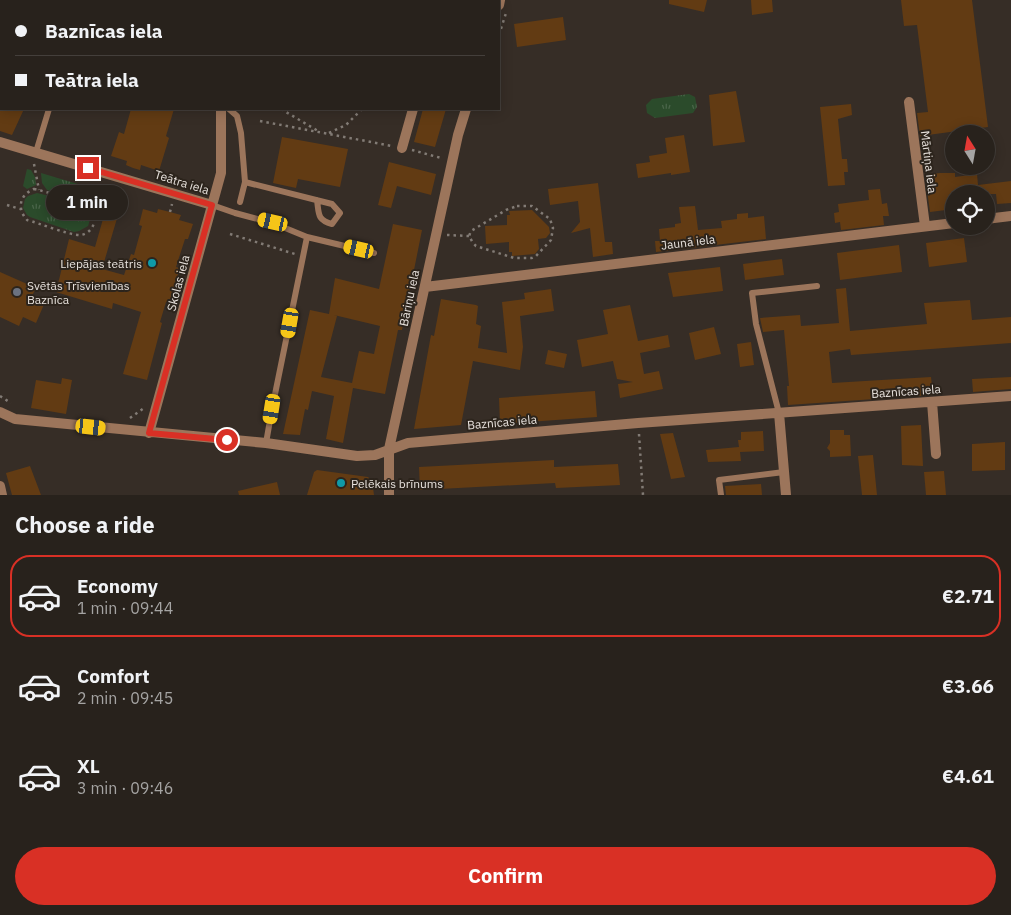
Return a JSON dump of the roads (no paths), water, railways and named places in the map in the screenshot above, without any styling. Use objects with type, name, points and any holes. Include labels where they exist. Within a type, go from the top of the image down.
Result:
[{"type":"street","points":[[500,0],[503,7]]},
{"type":"street","name":"Mārtiņa iela","points":[[909,102],[925,226]]},
{"type":"street","name":"Skolas iela","points":[[149,433],[221,173],[221,110]]},
{"type":"street","points":[[402,148],[413,110]]},
{"type":"street","name":"Bāriņu iela","points":[[389,495],[389,449],[452,160],[466,110]]},
{"type":"street","name":"Teātra iela","points":[[0,142],[34,157],[212,205]]},
{"type":"street","points":[[995,218],[1011,216]]},
{"type":"street","name":"Jaunā iela","points":[[425,287],[945,224]]},
{"type":"street","name":"Baznīcas iela","points":[[0,412],[15,419],[266,443],[357,456],[375,455],[408,443],[638,423],[1011,396]]},
{"type":"street","points":[[932,402],[936,454]]},
{"type":"street","points":[[779,413],[786,495]]},
{"type":"street","points":[[0,486],[2,495]]},
{"type":"lane","points":[[34,157],[49,110]]},
{"type":"lane","points":[[231,110],[237,116],[241,133],[245,182],[240,202]]},
{"type":"lane","points":[[245,182],[317,200]]},
{"type":"lane","points":[[212,205],[235,213],[273,222],[307,237],[374,253]]},
{"type":"lane","points":[[266,443],[307,237]]},
{"type":"lane","points":[[779,413],[756,324],[752,293],[817,286]]},
{"type":"lane","points":[[721,495],[720,480],[784,472]]},
{"type":"place","name":"Liepājas teātris","points":[[152,263]]},
{"type":"place","name":"Svētās Trīsvienības Baznīca","points":[[17,292]]},
{"type":"place","name":"Pelēkais brīnums","points":[[341,483]]}]
